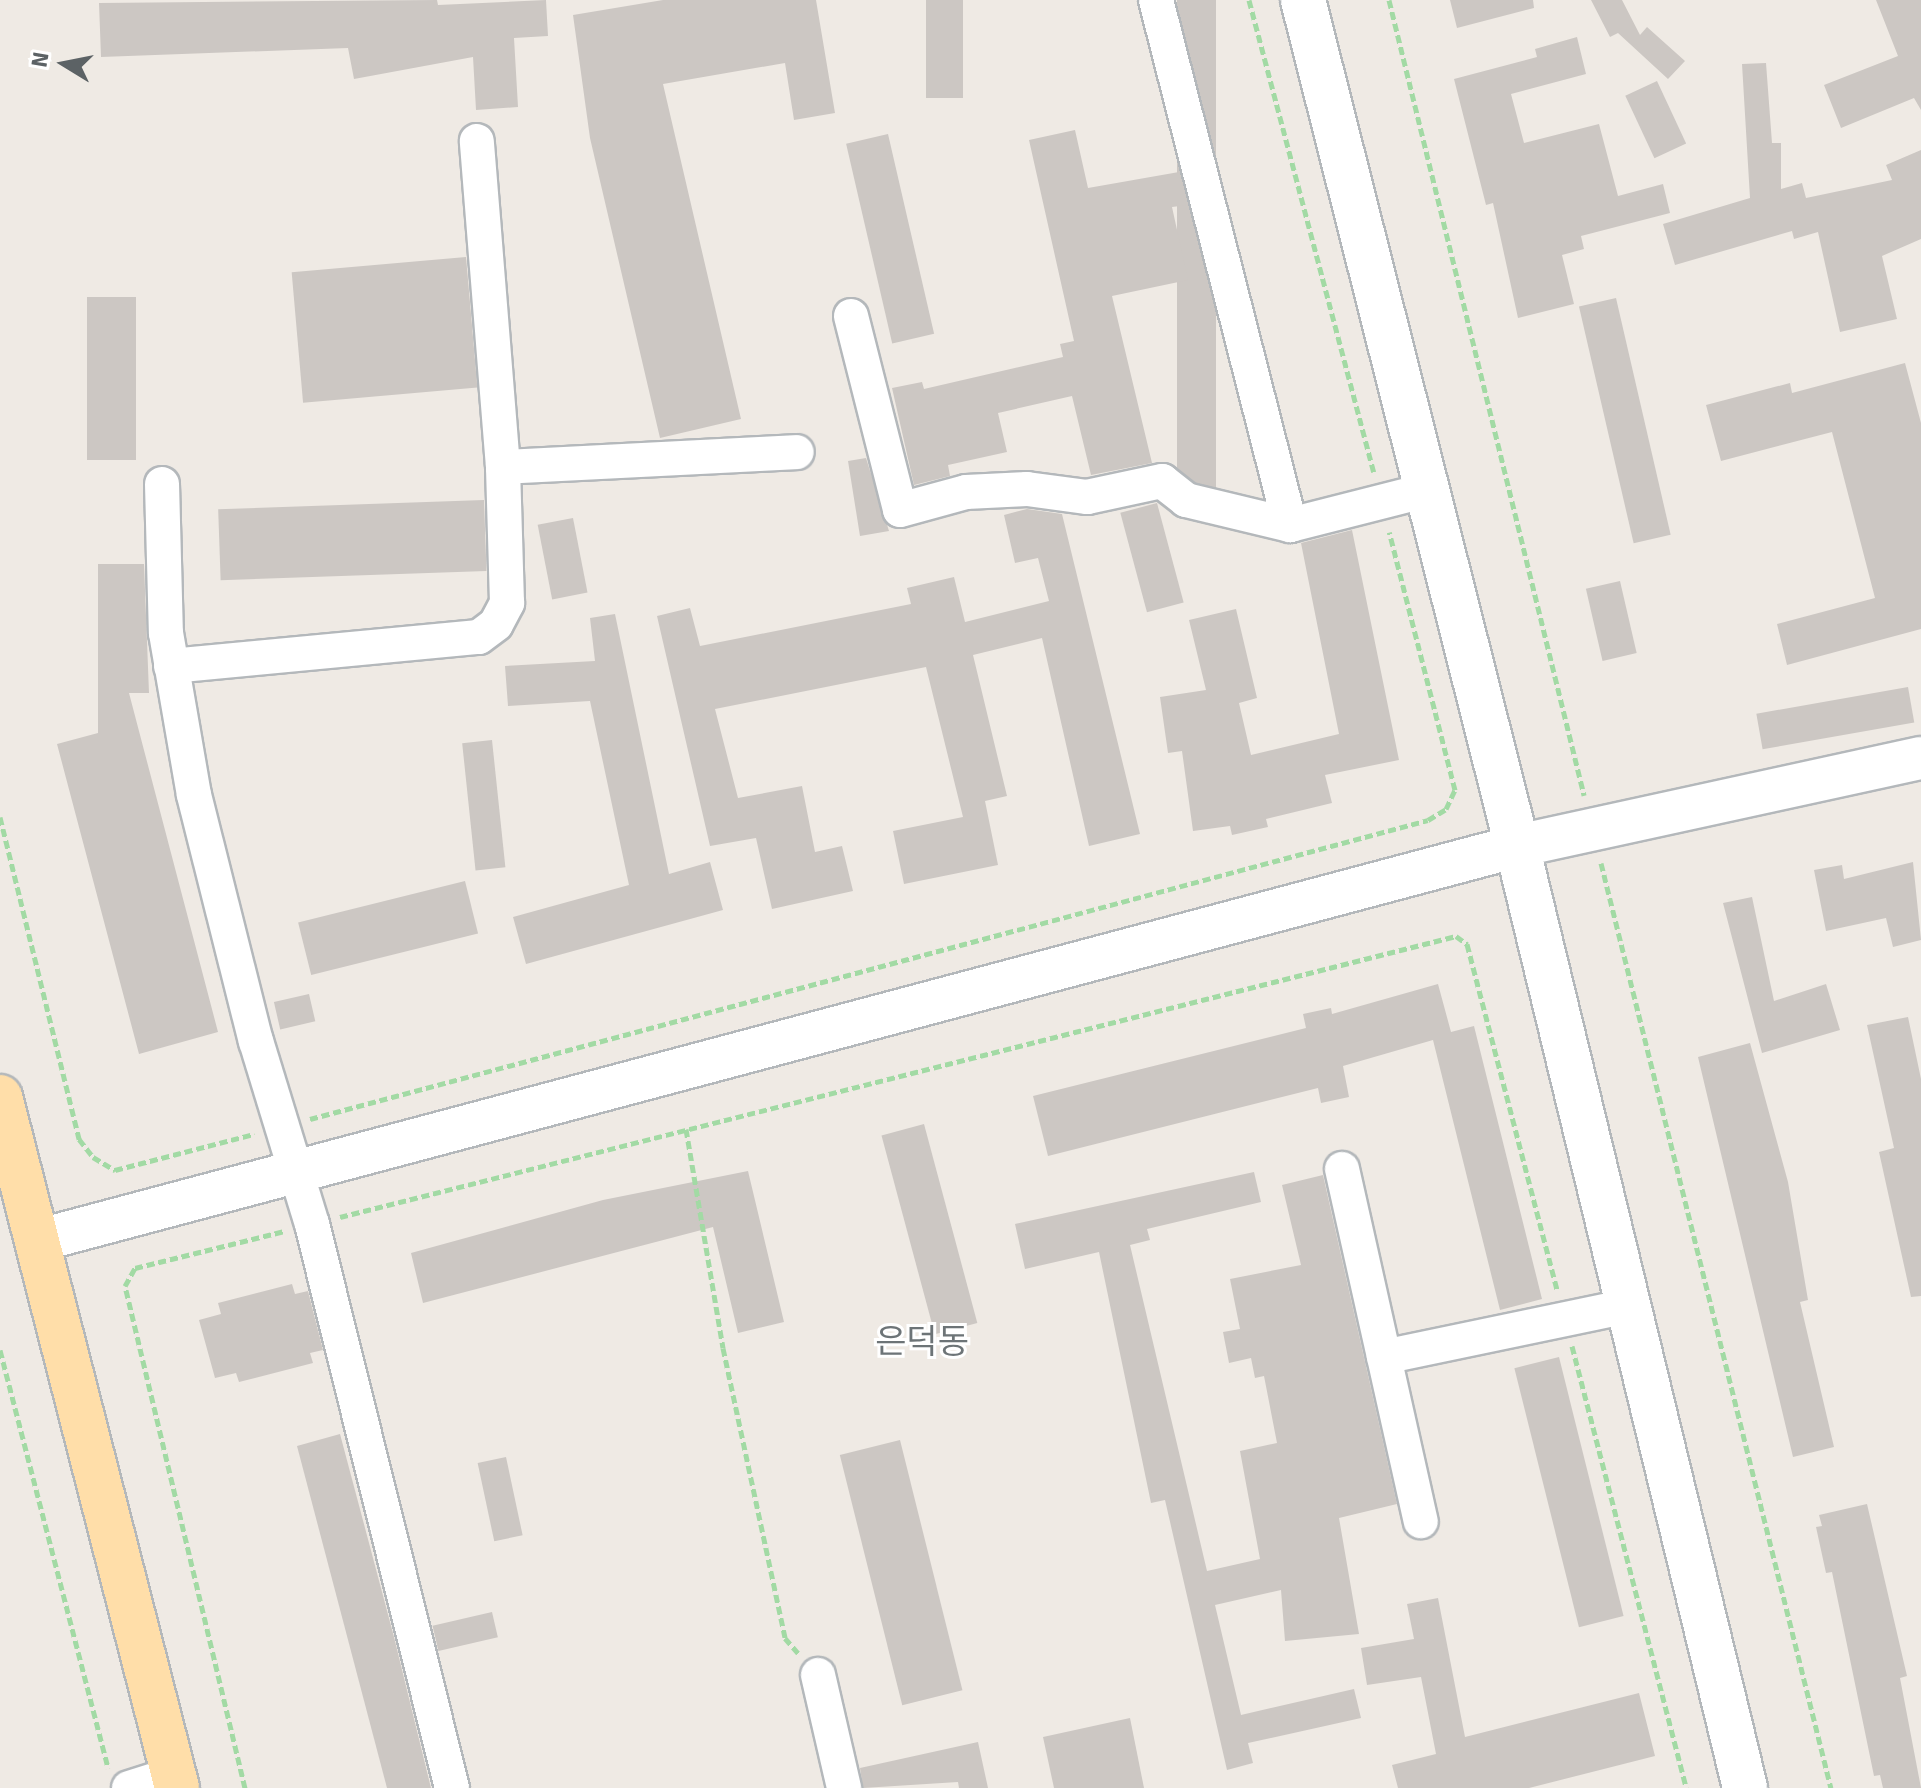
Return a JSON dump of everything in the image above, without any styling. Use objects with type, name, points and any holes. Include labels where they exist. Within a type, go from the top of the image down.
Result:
[{"type":"main road","points":[[1303,0],[1517,846],[1745,1788]]},
{"type":"main road","points":[[0,1097],[175,1781]]},
{"type":"street","points":[[1156,0],[1290,525]]},
{"type":"street","points":[[171,666],[479,637],[496,624],[507,603],[503,467],[477,141]]},
{"type":"street","points":[[851,316],[900,510],[966,492],[1027,489],[1087,497],[1162,481],[1186,500],[1290,525],[1383,506],[1427,490]]},
{"type":"street","points":[[503,467],[797,452]]},
{"type":"street","points":[[162,484],[171,666],[194,795],[282,1126],[312,1224],[452,1788]]},
{"type":"street","points":[[36,1241],[1517,846],[1921,758]]},
{"type":"street","points":[[1342,1169],[1421,1521]]},
{"type":"street","points":[[1384,1357],[1628,1306]]},
{"type":"street","points":[[818,1675],[844,1788]]},
{"type":"street","points":[[119,1780],[175,1781]]},
{"type":"path","points":[[0,817],[79,1139],[93,1157],[115,1170],[889,959],[1428,820],[1446,809],[1455,790],[1249,0]]},
{"type":"path","points":[[1389,0],[1831,1788]]},
{"type":"path","points":[[245,1788],[125,1286],[135,1268],[1456,936],[1467,944],[1686,1788]]},
{"type":"path","points":[[686,1129],[723,1348],[785,1638],[818,1675]]},
{"type":"path","points":[[0,1350],[119,1780]]},
{"type":"building","points":[[437,0],[438,5],[546,0],[548,36],[514,38],[518,107],[476,110],[473,57],[354,79],[348,48],[101,57],[99,3]]},
{"type":"building","points":[[663,0],[816,0],[835,113],[794,120],[785,63],[663,84],[741,419],[660,438],[590,138],[573,15]]},
{"type":"building","points":[[926,0],[963,0],[963,98],[926,98]]},
{"type":"building","points":[[1177,0],[1216,0],[1216,517],[1177,517]]},
{"type":"building","points":[[1450,0],[1533,0],[1534,8],[1457,28]]},
{"type":"building","points":[[1591,0],[1622,0],[1640,35],[1647,27],[1685,61],[1668,79],[1618,33],[1610,37]]},
{"type":"building","points":[[1876,0],[1921,0],[1921,110],[1914,98],[1841,128],[1824,85],[1898,56]]},
{"type":"building","points":[[1577,37],[1586,74],[1511,94],[1524,143],[1599,124],[1618,196],[1663,184],[1670,213],[1581,236],[1584,249],[1562,255],[1574,304],[1518,318],[1493,203],[1486,205],[1454,79],[1537,57],[1535,49]]},
{"type":"building","points":[[1766,63],[1772,143],[1781,143],[1781,189],[1802,183],[1806,198],[1892,180],[1886,165],[1921,150],[1921,239],[1882,256],[1897,319],[1840,332],[1818,232],[1794,239],[1792,231],[1675,265],[1663,224],[1750,198],[1742,64]]},
{"type":"building","points":[[1657,81],[1686,144],[1654,158],[1625,96]]},
{"type":"building","points":[[1075,130],[1088,188],[1179,172],[1188,205],[1172,207],[1188,280],[1112,296],[1152,463],[1091,475],[1072,396],[998,413],[1007,452],[948,465],[950,476],[914,485],[892,388],[922,382],[924,389],[1063,357],[1060,344],[1074,341],[1029,140]]},
{"type":"building","points":[[888,134],[934,334],[892,343],[846,144]]},
{"type":"building","points":[[466,257],[477,388],[303,403],[292,272]]},
{"type":"building","points":[[87,297],[136,297],[136,460],[87,460]]},
{"type":"building","points":[[1616,298],[1671,535],[1634,543],[1579,307]]},
{"type":"building","points":[[1905,363],[1921,423],[1921,629],[1787,665],[1777,624],[1875,598],[1832,432],[1721,461],[1706,405],[1790,383],[1792,393]]},
{"type":"building","points":[[866,458],[889,531],[860,536],[848,461]]},
{"type":"building","points":[[484,500],[486,571],[221,580],[218,509]]},
{"type":"building","points":[[1157,503],[1184,602],[1147,612],[1120,513]]},
{"type":"building","points":[[1027,509],[1062,514],[1140,834],[1089,846],[1042,638],[973,655],[1007,796],[985,801],[998,865],[904,884],[893,831],[963,817],[926,667],[715,709],[738,798],[802,786],[815,852],[842,846],[853,891],[772,909],[756,838],[710,846],[657,616],[690,608],[700,646],[911,604],[907,588],[954,577],[965,622],[1049,601],[1038,558],[1015,563],[1004,515]]},
{"type":"building","points":[[573,518],[588,593],[552,599],[538,525]]},
{"type":"building","points":[[1352,530],[1399,760],[1325,775],[1332,803],[1266,819],[1268,827],[1232,835],[1230,826],[1193,831],[1182,751],[1168,753],[1160,697],[1206,690],[1189,620],[1236,609],[1257,698],[1239,703],[1251,755],[1339,734],[1301,543]]},
{"type":"building","points":[[98,564],[144,564],[149,693],[129,693],[218,1032],[139,1054],[57,744],[98,733]]},
{"type":"building","points":[[1620,581],[1637,653],[1603,661],[1586,589]]},
{"type":"building","points":[[615,614],[669,874],[710,862],[723,910],[526,964],[513,917],[629,885],[590,701],[508,706],[505,666],[595,661],[590,618]]},
{"type":"building","points":[[1908,687],[1914,722],[1763,749],[1756,714]]},
{"type":"building","points":[[492,740],[505,867],[476,870],[462,743]]},
{"type":"building","points":[[1913,862],[1921,940],[1893,947],[1886,918],[1826,931],[1814,870],[1842,865],[1844,879]]},
{"type":"building","points":[[465,881],[478,933],[311,975],[298,923]]},
{"type":"building","points":[[1752,897],[1774,1001],[1826,984],[1840,1030],[1762,1053],[1723,903]]},
{"type":"building","points":[[1438,984],[1451,1032],[1474,1026],[1542,1299],[1500,1310],[1433,1040],[1343,1066],[1349,1097],[1321,1103],[1318,1088],[1048,1156],[1033,1096],[1306,1028],[1303,1014],[1331,1008],[1332,1014]]},
{"type":"building","points":[[309,994],[315,1021],[280,1029],[274,1002]]},
{"type":"building","points":[[1908,1017],[1921,1079],[1921,1296],[1911,1297],[1879,1152],[1894,1148],[1867,1025]]},
{"type":"building","points":[[1750,1043],[1788,1182],[1808,1300],[1800,1302],[1834,1447],[1793,1457],[1698,1057]]},
{"type":"building","points":[[924,1124],[977,1323],[935,1334],[881,1135]]},
{"type":"building","points":[[748,1171],[784,1322],[738,1333],[713,1227],[423,1303],[411,1253],[603,1200]]},
{"type":"building","points":[[1254,1172],[1261,1202],[1147,1229],[1150,1240],[1130,1245],[1207,1571],[1260,1559],[1240,1451],[1277,1443],[1264,1376],[1255,1378],[1251,1358],[1229,1363],[1223,1332],[1240,1329],[1230,1279],[1301,1265],[1282,1185],[1323,1175],[1397,1504],[1339,1518],[1359,1634],[1285,1641],[1281,1590],[1215,1605],[1241,1715],[1354,1689],[1361,1718],[1248,1743],[1253,1763],[1227,1770],[1165,1500],[1151,1503],[1099,1252],[1025,1269],[1015,1224]]},
{"type":"building","points":[[292,1284],[295,1294],[308,1291],[323,1350],[310,1353],[313,1363],[239,1382],[236,1373],[215,1378],[199,1320],[221,1314],[218,1303]]},
{"type":"building","points":[[1559,1357],[1624,1616],[1579,1627],[1514,1368]]},
{"type":"building","points":[[340,1434],[431,1788],[387,1788],[297,1446]]},
{"type":"building","points":[[900,1440],[962,1690],[902,1705],[840,1455]]},
{"type":"building","points":[[506,1457],[523,1535],[494,1541],[478,1463]]},
{"type":"building","points":[[1867,1504],[1907,1676],[1900,1678],[1921,1788],[1883,1788],[1880,1775],[1874,1776],[1832,1572],[1826,1573],[1816,1527],[1822,1526],[1819,1515]]},
{"type":"building","points":[[1438,1598],[1465,1737],[1639,1693],[1655,1756],[1529,1788],[1398,1788],[1392,1765],[1436,1754],[1421,1677],[1367,1685],[1361,1648],[1414,1639],[1407,1604]]},
{"type":"building","points":[[492,1612],[498,1637],[438,1651],[433,1626]]},
{"type":"building","points":[[1130,1718],[1144,1788],[1054,1788],[1043,1737]]},
{"type":"building","points":[[978,1742],[988,1788],[959,1788],[958,1782],[863,1788],[860,1768]]},
{"type":"district","name":"은덕동","points":[[922,1343]]}]
